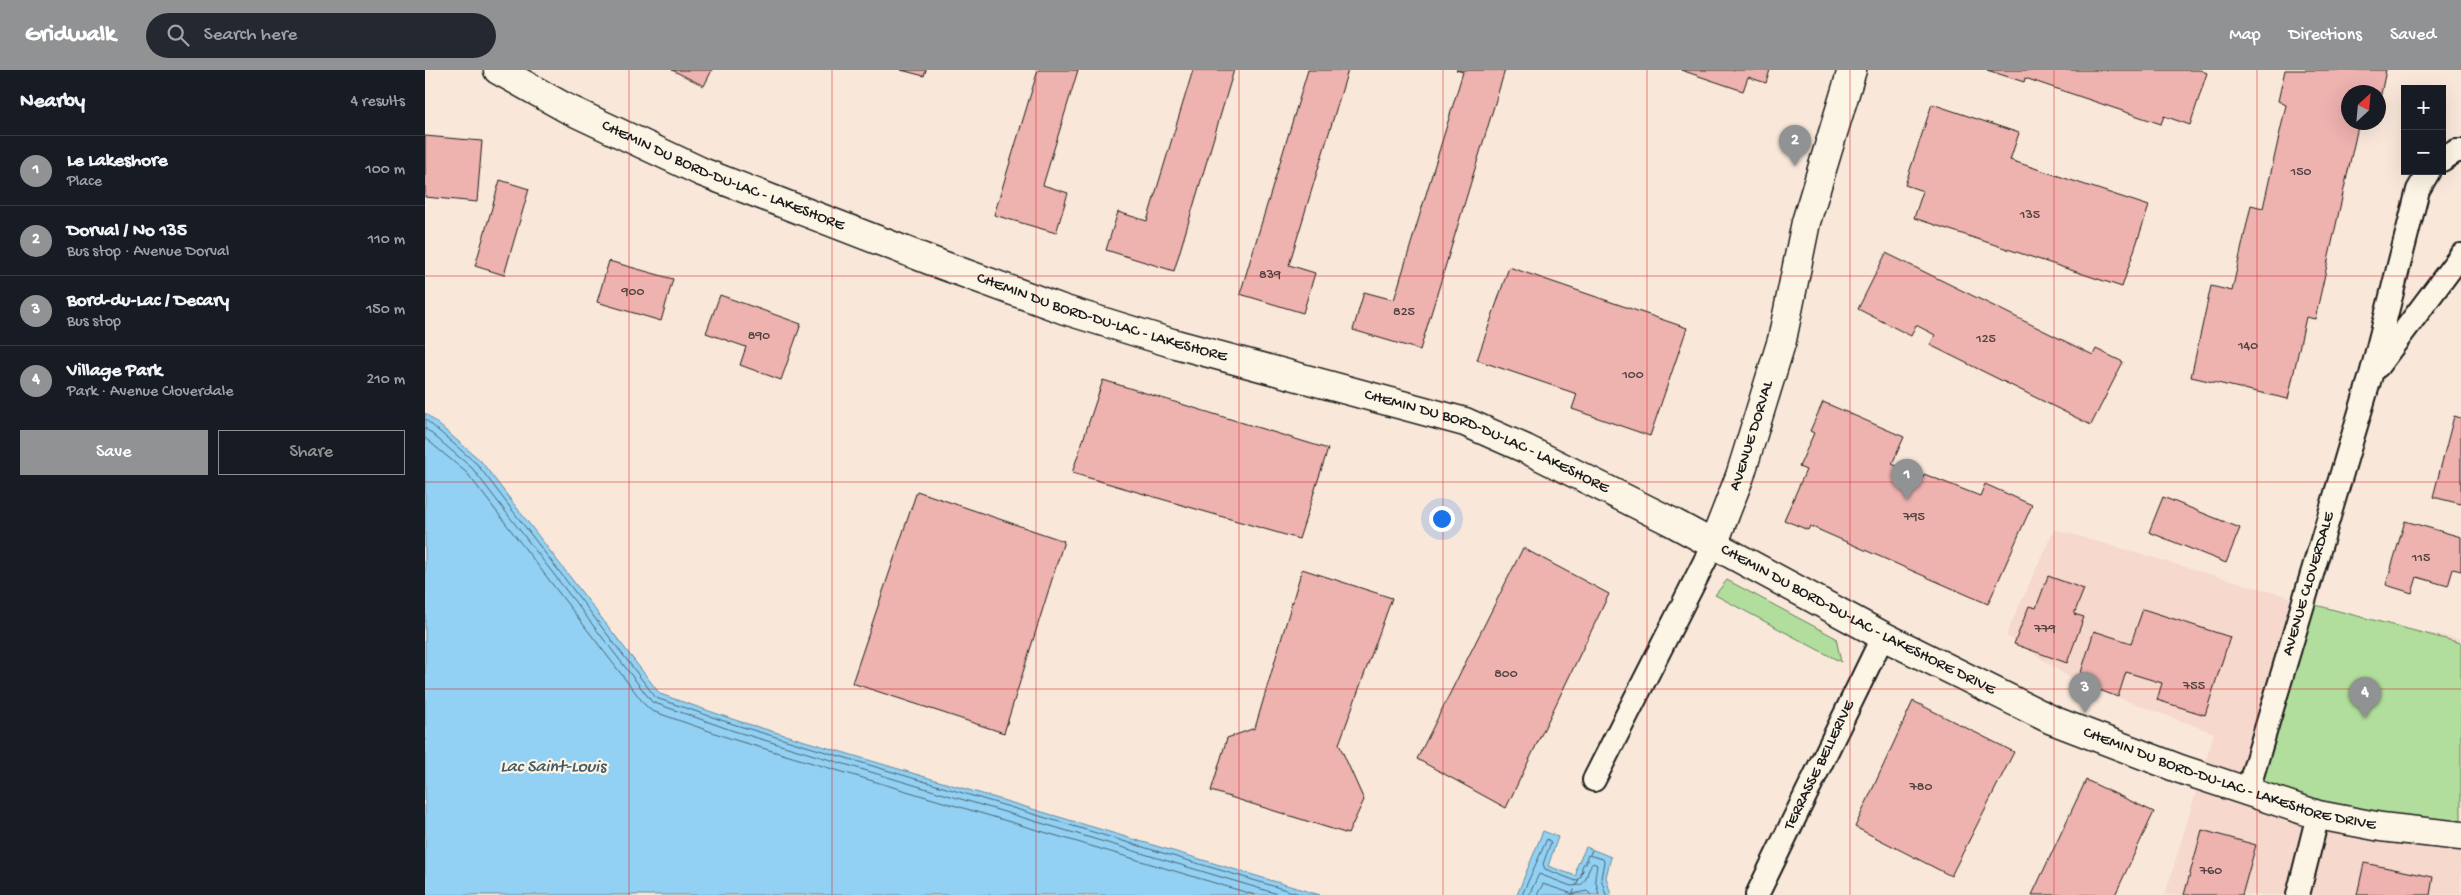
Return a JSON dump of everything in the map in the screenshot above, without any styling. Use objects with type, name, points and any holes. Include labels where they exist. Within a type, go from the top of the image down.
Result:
[{"type":"street","name":"CHEMIN DU BORD-DU-LAC - LAKESHORE","points":[[498,70],[574,112],[702,172],[942,265],[1065,310],[1172,343],[1465,422],[1582,476],[1713,545]]},
{"type":"street","name":"AVENUE DORVAL","points":[[1593,780],[1713,545],[1737,483],[1782,340],[1806,222],[1852,70]]},
{"type":"street","points":[[2446,157],[2456,151],[2461,151]]},
{"type":"street","name":"AVENUE CLOVERDALE","points":[[2247,793],[2371,375],[2418,190],[2427,175]]},
{"type":"street","name":"AVENUE CLOVERDALE","points":[[2371,375],[2461,255]]},
{"type":"street","name":"CHEMIN DU BORD-DU-LAC - LAKESHORE DRIVE","points":[[1713,545],[1883,636],[2052,720],[2247,793],[2318,815],[2381,827],[2461,836]]},
{"type":"street","name":"TERRASSE BELLERIVE","points":[[1757,895],[1883,636]]},
{"type":"street","points":[[2298,895],[2318,815]]},
{"type":"shaded area","points":[[2054,529],[2390,626],[2461,639],[2461,895],[2165,895],[2214,733],[2076,682],[2006,635]]},
{"type":"green space","points":[[1727,580],[1836,638],[1841,662],[1715,595]]},
{"type":"green space","points":[[2304,602],[2461,643],[2461,823],[2458,836],[2247,793]]},
{"type":"water","name":"Lac Saint-Louis","points":[[425,413],[480,460],[660,694],[738,721],[1320,895],[425,895]]},
{"type":"water","points":[[1543,831],[1558,837],[1548,866],[1576,876],[1577,866],[1586,847],[1611,857],[1606,877],[1611,895],[1517,895]]},
{"type":"building","points":[[672,70],[712,70],[704,86]]},
{"type":"building","points":[[901,70],[926,70],[924,76]]},
{"type":"building","points":[[1038,70],[1078,70],[1043,185],[1068,193],[1056,233],[994,215]]},
{"type":"building","points":[[1193,70],[1234,70],[1174,271],[1106,250],[1118,212],[1147,221]]},
{"type":"building","points":[[1308,70],[1348,70],[1289,265],[1315,273],[1303,313],[1240,294]]},
{"type":"building","points":[[1456,70],[1505,70],[1420,350],[1353,330],[1364,292],[1394,300],[1463,72]]},
{"type":"building","points":[[1681,70],[1770,70],[1766,83],[1748,77],[1743,91]]},
{"type":"building","points":[[1987,70],[2200,70],[2207,73],[2190,125],[2164,116],[2161,124],[2025,78],[2024,82]]},
{"type":"building","points":[[2285,70],[2386,70],[2383,85],[2341,85],[2341,130],[2357,130],[2315,319],[2306,317],[2288,399],[2191,377],[2211,286],[2232,291],[2251,205],[2263,208],[2286,105],[2278,101]]},
{"type":"building","points":[[1932,104],[2019,133],[2010,160],[2149,206],[2122,287],[1914,218],[1923,191],[1905,185]]},
{"type":"building","points":[[425,136],[482,141],[477,202],[425,197]]},
{"type":"building","points":[[500,180],[529,189],[504,275],[475,266]]},
{"type":"building","points":[[1886,253],[2093,355],[2096,349],[2123,362],[2091,425],[1930,345],[1935,335],[1916,325],[1911,336],[1858,309]]},
{"type":"building","points":[[609,261],[673,279],[661,321],[597,302]]},
{"type":"building","points":[[1509,267],[1687,328],[1650,436],[1572,409],[1577,394],[1477,360]]},
{"type":"building","points":[[720,295],[801,324],[781,380],[740,365],[746,347],[706,333]]},
{"type":"building","points":[[1103,380],[1328,449],[1299,539],[1072,473]]},
{"type":"building","points":[[1823,402],[1904,437],[1892,464],[1923,477],[1924,474],[1980,496],[1985,484],[2032,505],[1988,604],[1810,526],[1808,530],[1784,520],[1806,470],[1799,467],[1814,433],[1810,431]]},
{"type":"building","points":[[2454,416],[2461,418],[2461,504],[2433,497]]},
{"type":"building","points":[[917,491],[1064,541],[1004,733],[852,683]]},
{"type":"building","points":[[2163,497],[2240,528],[2226,563],[2149,532]]},
{"type":"building","points":[[2405,521],[2461,537],[2461,571],[2453,569],[2448,586],[2417,577],[2412,593],[2386,585]]},
{"type":"building","points":[[1523,548],[1609,594],[1506,808],[1417,759]]},
{"type":"building","points":[[1302,569],[1392,598],[1339,744],[1364,800],[1348,834],[1211,791],[1227,738],[1255,728]]},
{"type":"building","points":[[2048,576],[2084,589],[2074,614],[2084,617],[2067,663],[2014,644],[2029,606],[2036,608]]},
{"type":"building","points":[[2143,609],[2230,637],[2205,715],[2157,700],[2162,683],[2126,672],[2118,697],[2078,682],[2094,631],[2131,643]]},
{"type":"building","points":[[1913,701],[2014,752],[1951,876],[1855,827]]},
{"type":"building","points":[[2086,780],[2154,812],[2115,895],[2032,895]]},
{"type":"building","points":[[2202,830],[2256,845],[2242,895],[2184,895]]},
{"type":"building","points":[[2364,863],[2433,877],[2430,895],[2357,895]]},
{"type":"ferry route","points":[[1572,895],[1592,850]]},
{"type":"place","name":"Dorval / No 135","points":[[1795,166]]},
{"type":"place","name":"Le Lakeshore","points":[[1907,500]]},
{"type":"place","name":"Bord-du-Lac / Decary","points":[[2085,713]]},
{"type":"place","name":"Village Park","points":[[2365,718]]}]
